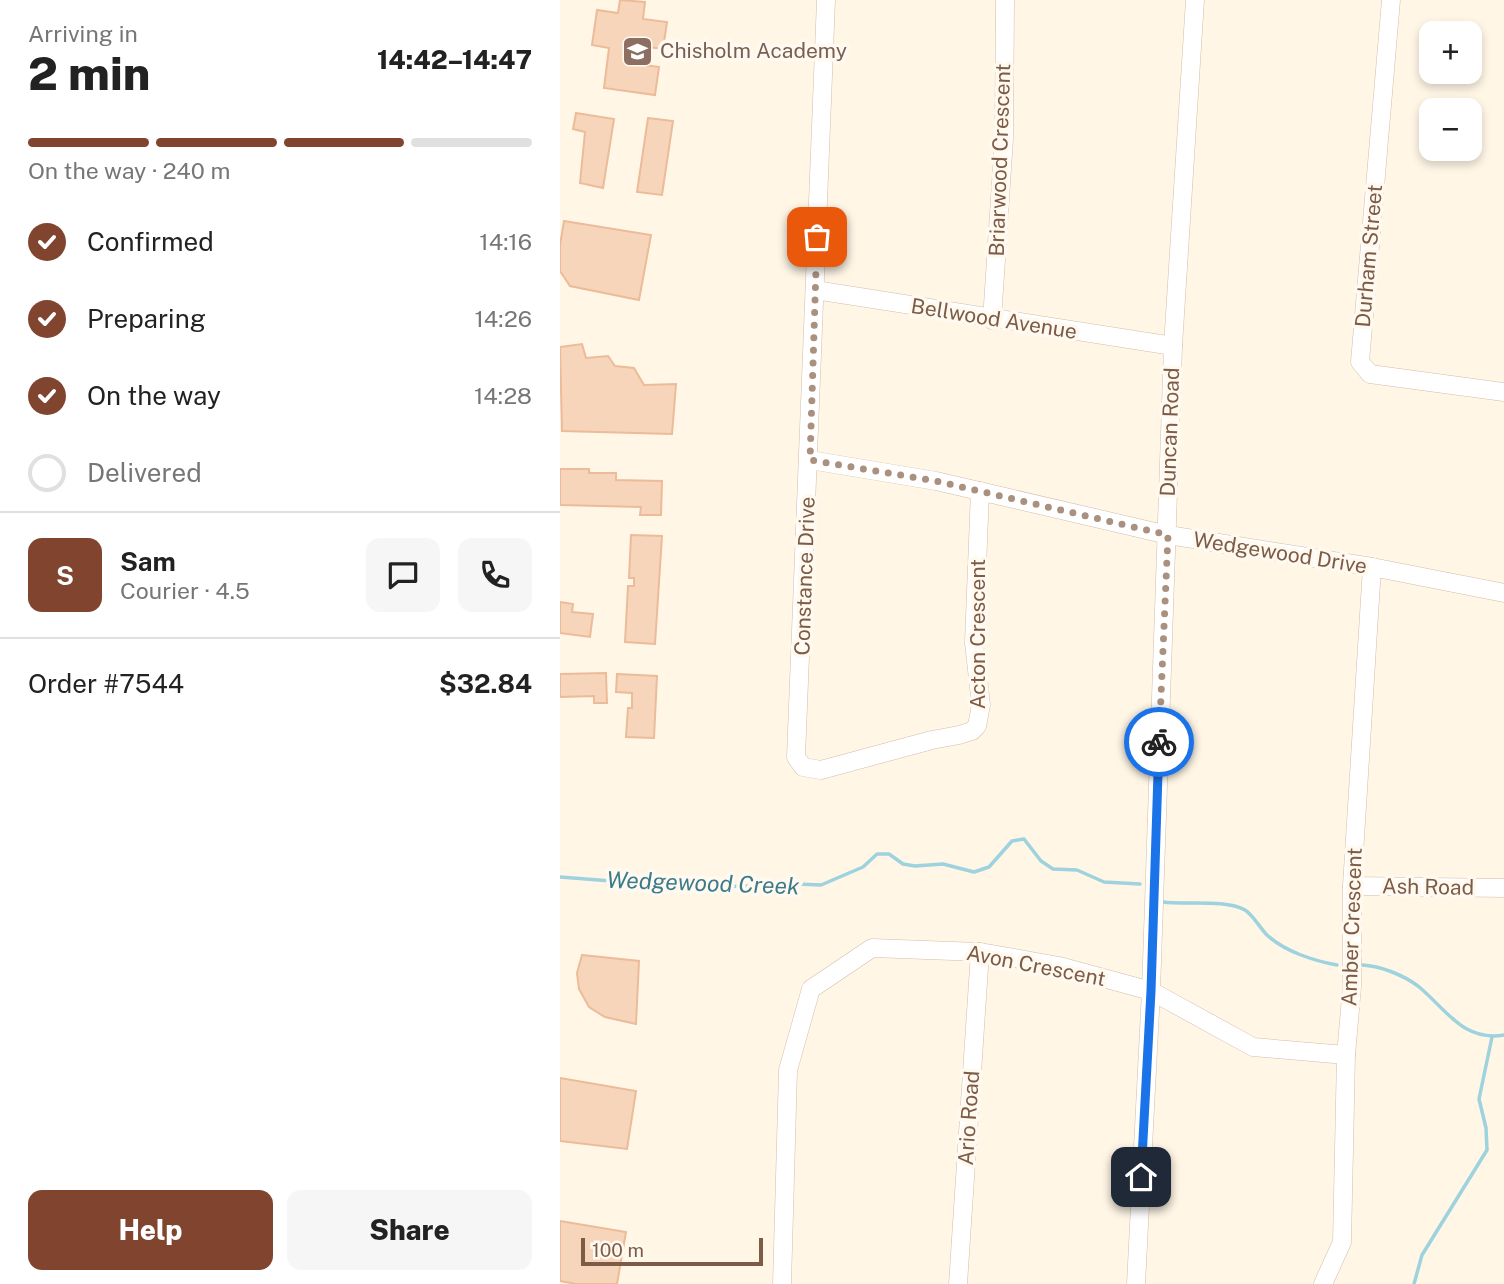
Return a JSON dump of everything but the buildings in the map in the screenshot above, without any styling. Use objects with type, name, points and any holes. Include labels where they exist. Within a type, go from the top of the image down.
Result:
[{"type":"street","name":"Constance Drive","points":[[808,769],[803,767],[796,757],[810,460],[826,0]]},
{"type":"street","name":"Briarwood Crescent","points":[[992,320],[1004,138],[1005,0]]},
{"type":"street","name":"Duncan Road","points":[[1136,1284],[1151,991],[1173,346],[1195,0]]},
{"type":"street","name":"Durham Street","points":[[1391,0],[1360,362],[1370,374],[1504,393]]},
{"type":"street","name":"Bellwood Avenue","points":[[816,290],[992,320],[1173,346]]},
{"type":"street","name":"Wedgewood Drive","points":[[810,460],[936,481],[1168,535],[1372,567],[1504,593]]},
{"type":"street","name":"Acton Crescent","points":[[808,769],[821,770],[960,735],[977,726],[981,705],[974,643],[980,491]]},
{"type":"street","name":"Amber Crescent","points":[[1323,1284],[1342,1242],[1346,1055],[1352,986],[1352,886],[1372,567]]},
{"type":"street","name":"Ash Road","points":[[1352,886],[1504,888]]},
{"type":"street","name":"Avon Crescent","points":[[782,1284],[788,1070],[811,989],[872,948],[980,952],[1059,966],[1151,991],[1254,1047],[1346,1055]]},
{"type":"street","name":"Ario Road","points":[[958,1284],[980,952]]},
{"type":"waterway","name":"Wedgewood Creek","points":[[560,877],[714,889],[764,886],[779,890],[797,884],[821,885],[863,867],[877,854],[889,854],[903,864],[943,864],[974,872],[989,867],[1012,841],[1024,839],[1041,861],[1053,869],[1077,870],[1104,882],[1140,884]]},
{"type":"waterway","name":"Wedgewood Creek","points":[[1163,902],[1217,903],[1237,907],[1248,912],[1267,935],[1282,946],[1309,958],[1337,965]]},
{"type":"waterway","name":"Wedgewood Creek","points":[[1362,965],[1384,969],[1412,982],[1466,1029],[1477,1034],[1504,1035]]},
{"type":"waterway","points":[[1414,1284],[1422,1255],[1487,1150],[1486,1128],[1479,1099],[1492,1037]]},
{"type":"way so far","points":[[817,237],[810,460],[936,481],[1168,535],[1159,742]]},
{"type":"place","name":"Chisholm Academy","points":[[637,51]]},
{"type":"route","points":[[1141,1177],[1151,991],[1159,742]]}]
